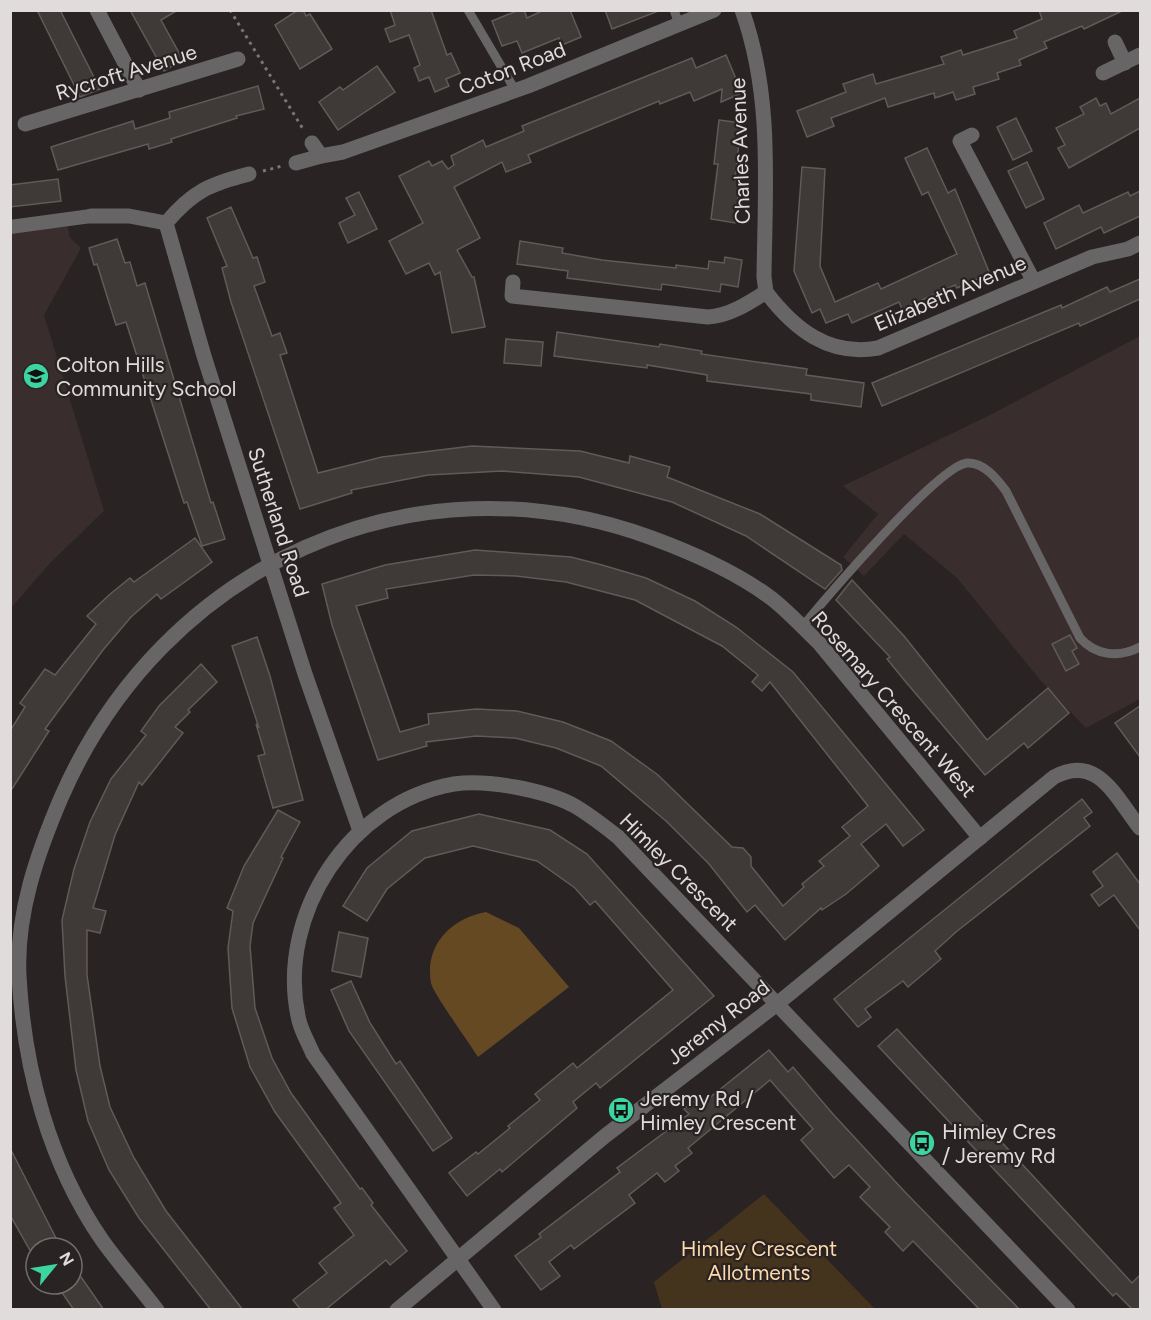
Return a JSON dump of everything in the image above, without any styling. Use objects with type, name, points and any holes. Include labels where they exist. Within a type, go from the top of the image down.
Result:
[{"type":"street","points":[[97,10],[139,90]]},
{"type":"street","name":"Coton Road","points":[[296,163],[316,149],[343,152],[516,90],[676,17],[714,10]]},
{"type":"street","name":"Charles Avenue","points":[[742,10],[758,62],[764,105],[764,277],[766,292]]},
{"type":"street","points":[[1115,42],[1125,63]]},
{"type":"street","points":[[1103,74],[1140,55]]},
{"type":"street","name":"Rycroft Avenue","points":[[25,124],[238,59]]},
{"type":"street","points":[[960,141],[1033,280]]},
{"type":"street","points":[[10,226],[91,216],[129,216],[166,223],[195,193],[213,183],[249,174]]},
{"type":"street","name":"Sutherland Road","points":[[166,223],[204,356],[360,831]]},
{"type":"street","name":"Elizabeth Avenue","points":[[766,292],[794,324],[817,340],[831,346],[867,350],[878,348],[1033,280],[1092,257],[1128,249],[1140,243]]},
{"type":"street","points":[[511,296],[708,317],[717,316],[747,304],[766,292]]},
{"type":"street","name":"Rosemary Crescent West","points":[[157,1310],[102,1239],[69,1184],[41,1107],[29,1058],[19,973],[26,901],[46,833],[79,759],[102,721],[159,650],[176,634],[209,605],[271,564],[301,549],[355,529],[408,515],[463,508],[511,507],[607,522],[679,548],[772,598],[826,652],[980,838]]},
{"type":"street","name":"Jeremy Road","points":[[397,1310],[461,1259],[605,1136],[777,1004],[1065,771],[1082,768],[1097,776],[1140,828]]},
{"type":"street","name":"Himley Crescent","points":[[494,1310],[461,1259],[359,1123],[313,1054],[298,1017],[295,980],[297,952],[309,903],[320,880],[341,851],[360,831],[405,800],[426,791],[456,784],[500,785],[557,798],[574,806],[618,837],[1068,1310]]},
{"type":"lane","points":[[468,10],[516,90]]},
{"type":"lane","points":[[802,627],[854,567],[937,480],[958,465],[969,463],[980,465],[988,471],[1006,492],[1064,606],[1089,648],[1111,654],[1140,647]]},
{"type":"path","points":[[230,10],[316,149]]},
{"type":"path","points":[[249,174],[296,163]]},
{"type":"shaded area","name":"Colton Hills Community School","points":[[67,222],[70,238],[81,248],[44,315],[104,511],[50,563],[11,608],[11,228]]},
{"type":"shaded area","points":[[1140,336],[1140,699],[1086,728],[1041,681],[957,578],[904,534],[864,576],[843,557],[878,514],[843,486],[992,414]]},
{"type":"shaded area","points":[[486,912],[519,928],[569,987],[478,1057],[433,989],[430,969],[436,945],[443,936],[462,920]]},
{"type":"green space","name":"Himley Crescent Allotments","points":[[764,1194],[875,1309],[662,1309],[654,1282]]},
{"type":"building","points":[[37,10],[60,10],[100,89],[80,97]]},
{"type":"building","points":[[130,10],[178,10],[161,20],[183,60],[164,71]]},
{"type":"building","points":[[298,10],[303,10],[306,16],[310,14],[332,49],[300,69],[275,25]]},
{"type":"building","points":[[390,10],[431,10],[447,55],[451,53],[460,73],[446,79],[449,86],[435,92],[429,77],[419,81],[414,68],[420,65],[409,35],[390,42],[385,29],[395,25]]},
{"type":"building","points":[[524,10],[527,18],[544,10],[570,10],[581,37],[562,45],[559,38],[522,53],[517,41],[502,46],[492,21]]},
{"type":"building","points":[[605,10],[656,10],[656,12],[612,29]]},
{"type":"building","points":[[1039,10],[1124,10],[1084,29],[1082,26],[1044,42],[1047,48],[1019,60],[1021,65],[997,73],[999,79],[973,87],[975,94],[956,100],[953,92],[935,98],[934,93],[888,107],[885,98],[831,118],[834,126],[807,137],[797,111],[846,92],[843,84],[873,74],[876,84],[944,64],[941,57],[961,50],[963,55],[1017,38],[1014,31],[1042,19]]},
{"type":"building","points":[[726,55],[742,93],[721,102],[722,89],[694,101],[690,92],[660,104],[659,101],[528,155],[531,162],[506,172],[502,162],[454,187],[480,238],[457,250],[474,277],[485,327],[452,333],[440,272],[435,275],[429,263],[406,274],[389,241],[423,223],[399,176],[429,161],[432,166],[442,161],[448,169],[454,165],[451,156],[483,140],[486,147],[524,131],[522,126],[692,58],[696,68]]},
{"type":"building","points":[[377,66],[395,92],[338,130],[319,102],[340,87],[343,90]]},
{"type":"building","points":[[258,86],[264,109],[236,116],[237,118],[171,139],[172,142],[149,149],[148,144],[58,170],[51,147],[133,121],[135,129],[170,118],[169,112]]},
{"type":"building","points":[[1096,98],[1100,106],[1106,103],[1111,114],[1140,98],[1140,128],[1069,168],[1058,148],[1065,145],[1056,128],[1084,114],[1080,107]]},
{"type":"building","points":[[1016,118],[1032,151],[1013,160],[997,127]]},
{"type":"building","points":[[719,120],[741,123],[735,180],[740,181],[735,223],[711,219],[718,164],[714,164]]},
{"type":"building","points":[[927,148],[948,193],[955,189],[990,274],[957,288],[955,285],[902,309],[899,302],[852,323],[848,314],[826,323],[820,309],[812,313],[794,271],[802,167],[825,169],[820,266],[835,302],[878,283],[881,289],[957,254],[928,192],[922,195],[905,158]]},
{"type":"building","points":[[1027,162],[1044,199],[1026,208],[1008,171]]},
{"type":"building","points":[[58,179],[61,201],[10,207],[10,185]]},
{"type":"building","points":[[1140,191],[1140,216],[1104,233],[1101,227],[1056,249],[1044,223],[1079,205],[1083,213],[1128,192],[1130,196]]},
{"type":"building","points":[[359,192],[377,229],[348,243],[339,223],[355,215],[346,198]]},
{"type":"building","points":[[231,207],[253,258],[257,257],[265,282],[254,286],[272,336],[280,333],[287,353],[280,355],[318,473],[382,457],[472,446],[580,451],[629,463],[630,456],[670,467],[667,477],[760,514],[841,565],[842,570],[825,589],[746,536],[672,502],[579,477],[502,471],[428,475],[351,490],[352,493],[300,509],[231,302],[222,268],[227,266],[207,218]]},
{"type":"building","points":[[117,239],[125,263],[130,262],[137,286],[145,283],[211,503],[213,502],[225,539],[202,546],[187,502],[184,503],[126,322],[116,325],[97,264],[94,265],[89,248]]},
{"type":"building","points":[[520,241],[563,248],[562,253],[602,260],[676,268],[676,265],[708,269],[709,261],[724,263],[725,257],[742,260],[738,287],[721,284],[720,292],[662,284],[661,290],[567,278],[568,271],[517,264]]},
{"type":"building","points":[[1140,279],[1140,299],[1080,326],[1079,323],[882,406],[872,383],[1061,305],[1062,308],[1107,287],[1110,292]]},
{"type":"building","points":[[557,332],[659,347],[660,344],[702,351],[701,354],[807,369],[806,375],[864,383],[861,407],[811,400],[811,394],[707,381],[707,375],[647,365],[647,368],[554,356]]},
{"type":"building","points":[[506,339],[543,342],[541,366],[504,363]]},
{"type":"building","points":[[195,538],[212,562],[161,599],[157,594],[131,617],[103,650],[45,729],[49,731],[10,792],[10,731],[25,707],[20,703],[45,669],[55,675],[96,624],[87,616],[109,595],[130,578],[134,582]]},
{"type":"building","points":[[475,550],[571,557],[646,578],[695,601],[736,627],[793,672],[924,830],[903,846],[886,824],[861,844],[879,866],[846,894],[822,910],[821,908],[785,940],[755,905],[747,912],[709,864],[666,821],[601,766],[556,748],[515,738],[476,736],[426,742],[427,746],[378,760],[332,625],[322,584],[385,565]],"holes":[[[474,575],[516,576],[566,582],[635,600],[722,646],[758,675],[752,682],[762,691],[770,682],[868,806],[842,827],[850,836],[819,861],[824,866],[802,884],[804,887],[783,906],[751,866],[751,857],[743,848],[732,847],[658,775],[611,741],[563,722],[517,711],[476,709],[428,714],[429,724],[400,732],[356,606],[388,598],[386,589]]]},
{"type":"building","points":[[852,580],[904,636],[987,740],[1048,688],[1069,713],[1028,748],[1024,743],[985,775],[887,659],[890,657],[836,600]]},
{"type":"building","points":[[1070,635],[1077,648],[1072,651],[1079,664],[1066,671],[1052,644]]},
{"type":"building","points":[[257,637],[270,676],[303,800],[273,808],[258,756],[265,754],[256,724],[259,728],[232,646]]},
{"type":"building","points":[[201,664],[217,682],[188,710],[190,712],[175,727],[183,733],[142,785],[139,782],[115,835],[93,908],[106,911],[100,933],[87,930],[87,975],[100,1066],[110,1107],[134,1158],[166,1211],[243,1310],[211,1310],[139,1218],[109,1170],[88,1121],[76,1070],[65,976],[62,920],[74,869],[90,822],[111,779],[146,735],[141,731],[159,706]]},
{"type":"building","points":[[1140,706],[1140,757],[1115,723]]},
{"type":"building","points":[[1082,799],[1092,812],[1084,818],[1090,826],[956,932],[935,951],[941,959],[908,987],[903,981],[865,1009],[871,1017],[858,1027],[834,999]]},
{"type":"building","points":[[278,810],[300,822],[281,857],[283,858],[253,923],[250,946],[255,1008],[272,1058],[291,1093],[407,1251],[390,1265],[386,1260],[325,1310],[301,1310],[293,1300],[327,1273],[319,1263],[354,1235],[334,1208],[341,1203],[275,1112],[250,1067],[232,1008],[228,948],[233,911],[227,908],[244,866]]},
{"type":"building","points":[[479,814],[550,830],[587,854],[714,996],[600,1088],[596,1083],[573,1102],[577,1108],[502,1172],[500,1169],[467,1196],[449,1173],[476,1152],[478,1154],[510,1128],[508,1126],[540,1100],[535,1094],[573,1063],[577,1068],[673,990],[595,901],[590,905],[575,888],[537,861],[473,846],[425,858],[387,889],[367,921],[343,906],[367,868],[412,831]]},
{"type":"building","points":[[1117,853],[1140,884],[1140,930],[1114,895],[1099,906],[1091,895],[1103,886],[1093,872]]},
{"type":"building","points":[[339,932],[368,938],[361,977],[332,971]]},
{"type":"building","points":[[351,981],[370,1023],[396,1064],[400,1061],[452,1138],[433,1151],[349,1031],[331,990]]},
{"type":"building","points":[[897,1029],[1132,1283],[1140,1275],[1140,1310],[1133,1310],[1116,1293],[1113,1296],[878,1046]]},
{"type":"building","points":[[769,1050],[788,1072],[793,1067],[904,1191],[1020,1310],[980,1310],[913,1241],[903,1251],[885,1232],[890,1227],[860,1197],[870,1187],[849,1165],[834,1178],[801,1140],[813,1129],[770,1080],[688,1148],[692,1153],[675,1166],[679,1171],[665,1182],[657,1173],[629,1195],[635,1203],[574,1249],[571,1245],[549,1262],[560,1276],[541,1290],[515,1256],[541,1237],[539,1234],[620,1172],[617,1168],[689,1114],[684,1109],[699,1097],[703,1103]]},
{"type":"building","points":[[10,1148],[55,1236],[24,1236],[24,1240],[10,1215]]},
{"type":"building","points":[[84,1281],[104,1310],[74,1310],[64,1296],[84,1296]]},
{"type":"place","name":"Colton Hills Community School","points":[[36,376]]},
{"type":"place","name":"Jeremy Rd / Himley Crescent","points":[[621,1110]]},
{"type":"place","name":"Himley Cres / Jeremy Rd","points":[[922,1143]]}]
